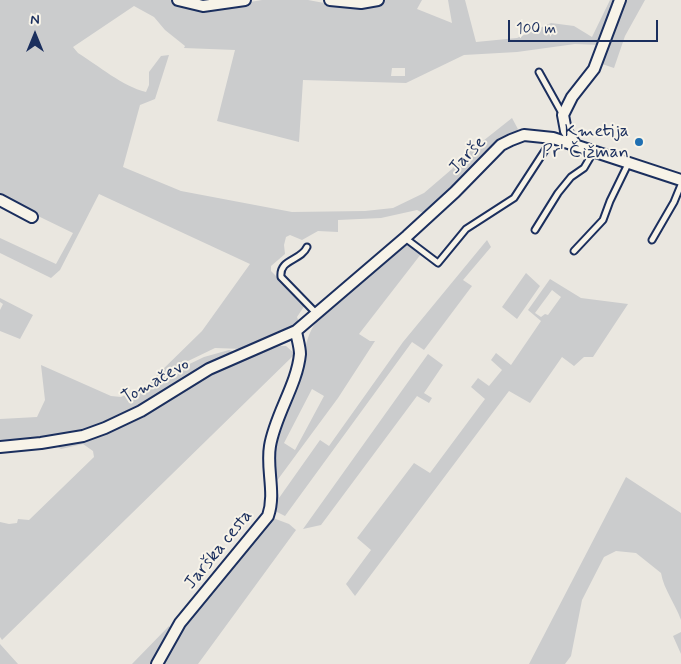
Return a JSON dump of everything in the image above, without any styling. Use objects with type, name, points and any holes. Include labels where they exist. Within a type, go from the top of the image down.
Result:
[{"type":"street","points":[[178,0],[203,6],[245,0]]},
{"type":"street","points":[[330,0],[361,3],[378,0]]},
{"type":"street","points":[[575,144],[566,131],[563,115],[572,97],[594,69],[620,0]]},
{"type":"street","name":"Jarše","points":[[317,314],[456,192],[501,145],[524,135],[553,138],[575,144],[681,180]]},
{"type":"street","points":[[0,200],[32,217]]},
{"type":"street","name":"Tomačevo","points":[[0,447],[41,444],[83,436],[105,428],[141,411],[209,369],[296,331],[317,314]]},
{"type":"street","name":"Jarška cesta","points":[[157,664],[180,624],[268,516],[271,498],[270,446],[279,410],[293,377],[300,353],[296,331]]},
{"type":"lane","points":[[539,72],[563,115]]},
{"type":"lane","points":[[404,238],[438,263],[466,229],[514,198],[553,138]]},
{"type":"lane","points":[[535,230],[566,182],[578,170],[584,168],[594,150]]},
{"type":"lane","points":[[574,250],[603,220],[610,201],[630,162]]},
{"type":"lane","points":[[652,240],[674,202],[681,185]]},
{"type":"lane","points":[[306,247],[301,254],[284,265],[280,272],[281,277],[317,314]]},
{"type":"shaded area","points":[[0,0],[170,0],[175,2],[238,4],[262,0],[308,0],[335,5],[363,6],[386,0],[422,0],[417,9],[452,23],[448,0],[465,0],[476,42],[517,38],[551,23],[574,26],[592,37],[610,0],[618,0],[600,45],[575,44],[517,52],[464,55],[406,83],[303,80],[299,142],[217,121],[235,50],[184,48],[185,46],[165,30],[154,17],[134,6],[73,47],[78,53],[119,80],[146,92],[149,85],[149,72],[161,56],[169,55],[155,99],[140,105],[123,167],[181,191],[292,212],[365,211],[393,208],[424,193],[452,169],[459,160],[512,118],[519,131],[496,145],[425,214],[417,210],[381,218],[338,220],[338,232],[318,231],[302,240],[290,235],[286,237],[284,245],[285,254],[271,266],[271,271],[305,305],[297,317],[299,322],[286,332],[243,349],[215,348],[155,377],[202,331],[250,264],[99,194],[60,270],[51,278],[0,253],[0,238],[56,264],[73,233],[7,201],[0,195]],"holes":[[[392,68],[405,68],[405,76],[391,76]]]},
{"type":"shaded area","points":[[624,0],[645,0],[625,36],[614,68],[602,64]]},
{"type":"shaded area","points":[[487,240],[491,247],[463,280],[472,286],[424,350],[412,342],[285,516],[275,511],[272,451],[308,338],[321,315],[334,302],[367,278],[380,263],[404,242],[409,242],[421,254],[359,334],[370,341],[375,341],[338,398],[276,482],[279,498],[320,440],[329,446],[403,342]],"holes":[[[312,389],[324,396],[295,450],[284,443]]]},
{"type":"shaded area","points":[[526,273],[540,286],[517,319],[502,307]]},
{"type":"shaded area","points":[[550,279],[581,298],[628,304],[593,357],[584,357],[574,366],[562,357],[530,403],[509,391],[355,596],[346,584],[371,550],[357,538],[414,463],[430,473],[485,399],[471,387],[478,378],[489,386],[502,370],[491,360],[496,353],[511,365],[541,321],[528,310]],"holes":[[[552,290],[561,297],[548,315],[545,314],[541,317],[535,313]]]},
{"type":"shaded area","points":[[0,298],[33,315],[20,339],[0,331],[0,310],[3,304],[0,302]]},
{"type":"shaded area","points":[[280,346],[286,346],[295,354],[2,640],[0,637],[0,522],[9,524],[17,523],[18,519],[29,520],[94,457],[93,451],[83,444],[61,449],[54,445],[134,419],[219,369]]},
{"type":"shaded area","points":[[229,350],[236,352],[201,369],[146,403],[112,420],[57,436],[19,441],[0,441],[0,419],[37,417],[45,400],[41,365],[111,396],[121,397],[204,357]]},
{"type":"shaded area","points":[[428,354],[443,365],[424,393],[432,398],[429,403],[417,396],[321,525],[303,529]]},
{"type":"shaded area","points":[[626,477],[681,513],[681,620],[661,573],[636,553],[616,551],[604,557],[582,600],[571,656],[565,664],[529,664]]},
{"type":"shaded area","points":[[273,518],[289,524],[296,530],[198,664],[163,664],[182,627]]},
{"type":"shaded area","points":[[169,626],[171,630],[150,664],[132,664]]},
{"type":"shaded area","points":[[681,632],[681,654],[673,636]]},
{"type":"shaded area","points":[[0,644],[18,664],[0,664]]},
{"type":"place","name":"Kmetija Pr' Čižman","points":[[639,142]]}]
